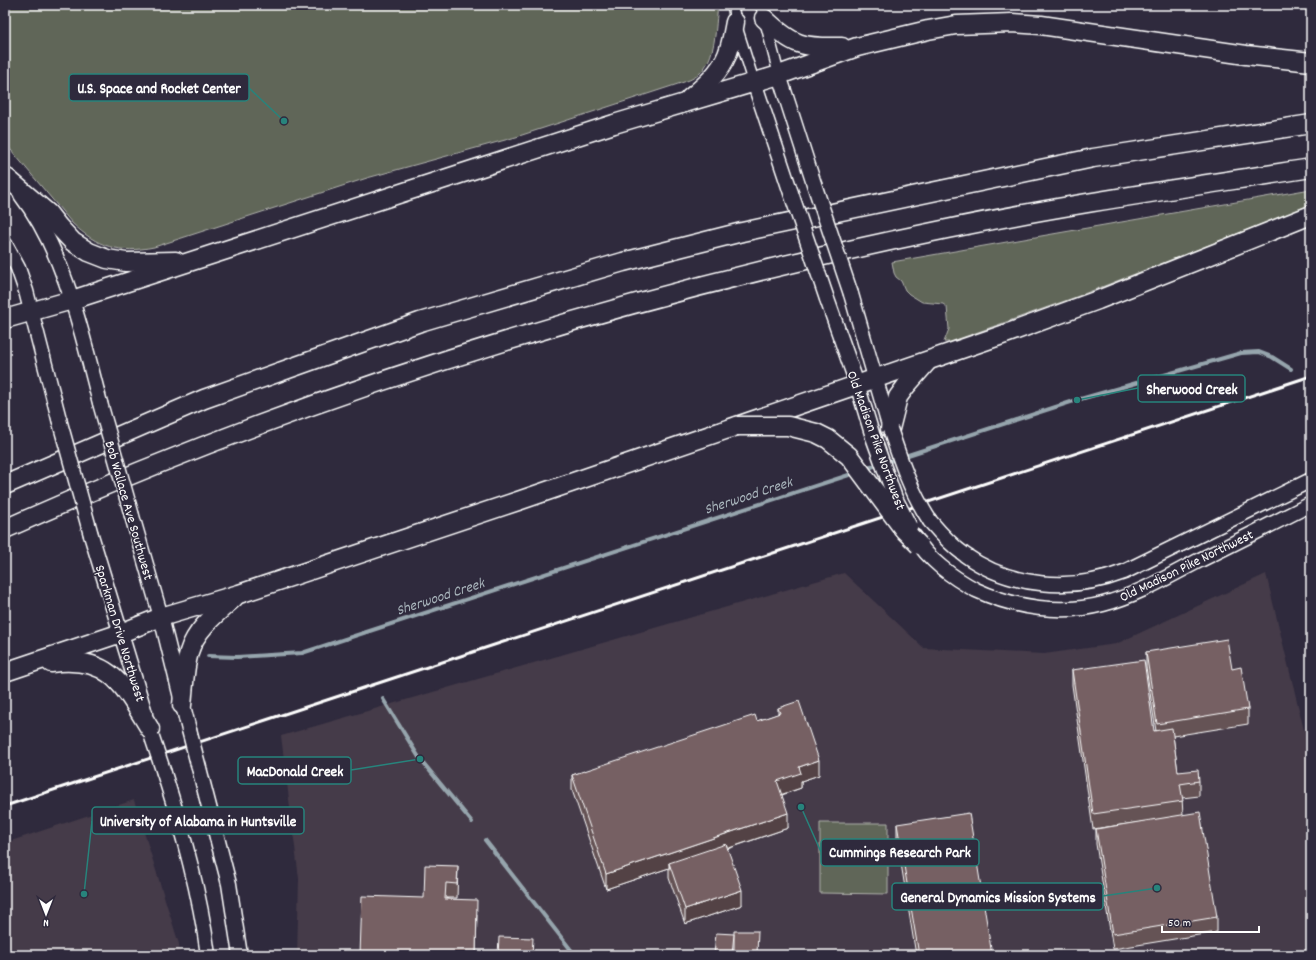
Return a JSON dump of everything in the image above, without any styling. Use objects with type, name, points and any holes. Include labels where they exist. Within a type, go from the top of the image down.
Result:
[{"type":"highway","points":[[763,11],[775,28],[791,40],[801,45],[819,48],[857,47]]},
{"type":"highway","points":[[683,104],[709,82],[720,68],[728,54],[734,13]]},
{"type":"highway","points":[[5,319],[72,300],[197,260],[614,124],[780,75],[857,47],[928,30],[949,26],[985,23],[1012,23],[1049,26],[1246,55],[1311,62]]},
{"type":"highway","points":[[5,485],[204,399],[420,322],[623,262],[742,232],[1093,158],[1311,124]]},
{"type":"highway","points":[[5,529],[240,431],[447,359],[613,310],[785,265],[949,228],[1144,194],[1311,168]]},
{"type":"highway","points":[[6,177],[48,213],[73,242],[97,256],[126,262],[197,260]]},
{"type":"highway","points":[[11,670],[121,633],[161,617],[239,594],[521,500],[1061,314],[1311,215]]},
{"type":"highway","points":[[890,429],[898,397],[929,360]]},
{"type":"highway","points":[[736,426],[788,426],[816,433],[828,439],[849,456],[904,530],[920,544]]},
{"type":"highway","points":[[182,705],[186,663],[192,644],[209,621],[239,594]]},
{"type":"highway","points":[[11,670],[61,662],[77,662],[98,667],[116,679],[126,690],[151,733]]},
{"type":"main road","name":"Old Madison Pike Northwest","points":[[780,75],[814,184],[851,294],[890,429],[907,478],[918,502],[930,521],[966,556],[994,571],[1025,581],[1041,584],[1076,584],[1107,579],[1311,480]]},
{"type":"main road","name":"Old Madison Pike Northwest","points":[[754,82],[857,384],[873,437],[895,498],[920,544],[932,558],[956,578],[987,595],[1004,601],[1036,608],[1073,609],[1103,604],[1147,587],[1311,504]]},
{"type":"main road","name":"Bob Wallace Ave Southwest","points":[[6,177],[23,198],[46,235],[63,274],[72,300],[161,617]]},
{"type":"main road","name":"Sparkman Drive Northwest","points":[[5,244],[18,268],[32,311],[59,420],[92,535],[195,877],[205,928],[208,955]]},
{"type":"main road","points":[[161,617],[182,705],[229,884],[240,955]]},
{"type":"street","points":[[763,11],[780,75]]},
{"type":"street","points":[[734,13],[754,82]]},
{"type":"shaded area","points":[[844,573],[924,648],[1044,654],[1116,644],[1266,574],[1304,730],[1311,728],[1311,955],[297,955],[299,879],[281,736]]},
{"type":"shaded area","points":[[134,800],[179,944],[180,955],[5,955],[5,843]]},
{"type":"green space","points":[[5,5],[718,5],[714,42],[709,60],[698,75],[690,80],[516,137],[367,178],[154,247],[130,250],[110,247],[100,243],[81,231],[72,223],[5,144]]},
{"type":"green space","points":[[1311,189],[1311,205],[1076,297],[950,342],[944,342],[949,329],[947,307],[943,304],[922,302],[909,294],[894,273],[892,262]]},
{"type":"green space","points":[[820,823],[888,823],[888,894],[820,893]]},
{"type":"building","points":[[1227,639],[1232,669],[1241,667],[1248,709],[1157,724],[1146,652]]},
{"type":"building","points":[[1144,660],[1154,731],[1172,728],[1178,772],[1198,770],[1199,781],[1180,784],[1183,801],[1093,814],[1072,670]]},
{"type":"building","points":[[799,701],[819,760],[799,767],[801,773],[777,781],[788,813],[606,874],[572,775],[755,715],[757,721],[780,713],[778,708]]},
{"type":"building","points":[[1200,812],[1217,917],[1113,934],[1096,829]]},
{"type":"building","points":[[969,813],[992,955],[919,955],[897,824]]},
{"type":"building","points":[[726,844],[742,890],[685,909],[669,863]]},
{"type":"building","points":[[425,865],[458,866],[457,884],[446,883],[445,899],[477,900],[476,955],[360,955],[362,896],[424,898]]},
{"type":"building","points":[[734,931],[758,931],[757,955],[734,955]]},
{"type":"building","points":[[716,933],[734,934],[732,955],[714,955]]},
{"type":"building","points":[[499,937],[533,938],[532,955],[498,955]]},
{"type":"waterway","name":"Sherwood Creek","points":[[865,469],[1077,400],[1241,353],[1259,352],[1272,357],[1291,369]]},
{"type":"waterway","name":"Sherwood Creek","points":[[208,656],[237,657],[302,653],[855,473]]},
{"type":"waterway","points":[[383,699],[420,759],[472,822]]},
{"type":"waterway","points":[[485,840],[575,955]]},
{"type":"railway","points":[[5,806],[1311,376]]},
{"type":"place","name":"U.S. Space and Rocket Center","points":[[284,121]]},
{"type":"place","name":"Sherwood Creek","points":[[1077,400]]},
{"type":"place","name":"MacDonald Creek","points":[[420,759]]},
{"type":"place","name":"Cummings Research Park","points":[[801,807]]},
{"type":"place","name":"General Dynamics Mission Systems","points":[[1157,888]]},
{"type":"place","name":"University of Alabama in Huntsville","points":[[84,894]]}]
